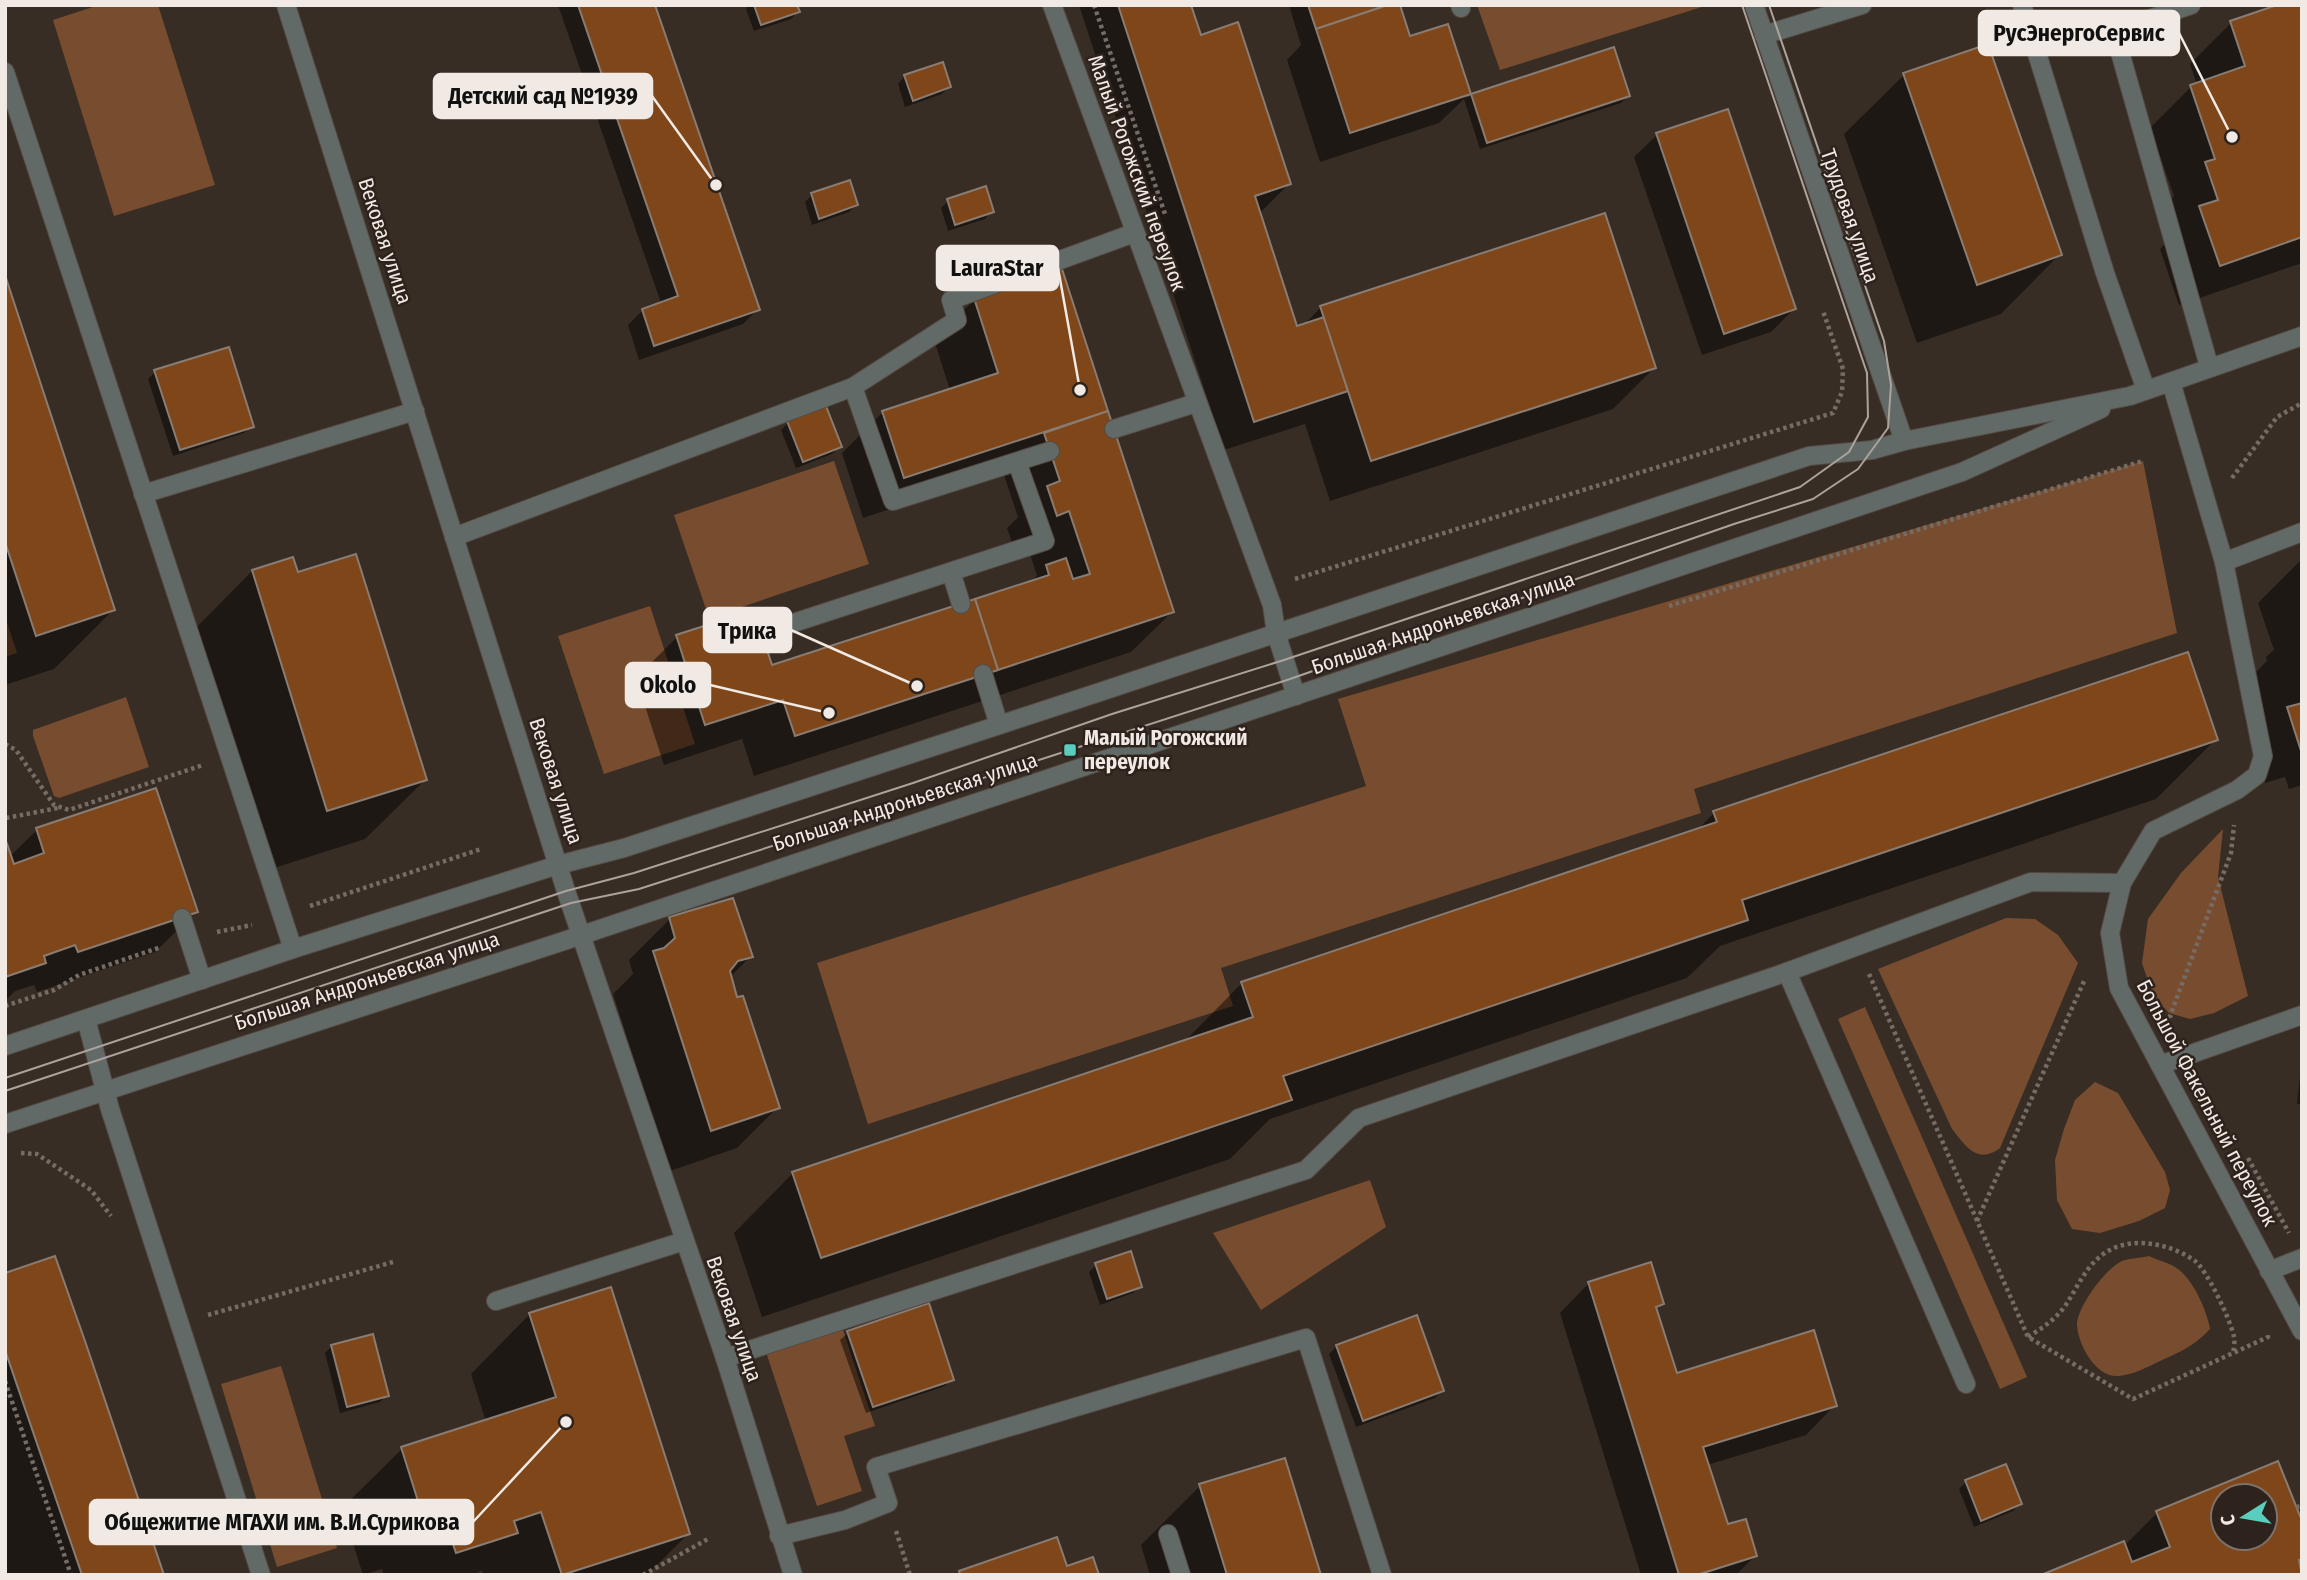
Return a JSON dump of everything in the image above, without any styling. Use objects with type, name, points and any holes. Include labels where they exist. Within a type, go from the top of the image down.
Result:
[{"type":"street","name":"Вековая улица","points":[[286,5],[558,865],[725,1358],[779,1536],[787,1573]]},
{"type":"street","name":"Малый Рогожский переулок","points":[[1052,5],[1272,605],[1276,633],[1297,696]]},
{"type":"street","name":"Трудовая улица","points":[[1754,5],[1903,441]]},
{"type":"street","points":[[1764,35],[1862,5]]},
{"type":"street","points":[[2022,5],[2105,273],[2138,393]]},
{"type":"street","points":[[2191,5],[2114,31],[2209,366]]},
{"type":"street","points":[[5,72],[293,949]]},
{"type":"street","points":[[454,537],[853,387],[957,320],[951,300],[1134,233]]},
{"type":"street","name":"Большая Андроньевская улица","points":[[5,1124],[582,935],[1962,472],[2138,393],[2302,335]]},
{"type":"street","name":"Большой Факельный переулок","points":[[2171,382],[2224,562],[2263,756],[2257,775],[2237,790],[2153,831],[2122,883],[2110,933],[2119,988],[2302,1331]]},
{"type":"street","points":[[853,387],[894,501],[1050,451]]},
{"type":"street","name":"Большая Андроньевская улица","points":[[5,1046],[293,949],[558,865],[624,848],[1809,456],[1872,450],[1903,441],[2138,393]]},
{"type":"street","points":[[1114,429],[1196,403]]},
{"type":"street","points":[[144,494],[415,411]]},
{"type":"street","points":[[784,626],[1045,541],[1017,462]]},
{"type":"street","points":[[2224,562],[2302,532]]},
{"type":"street","points":[[951,572],[961,604]]},
{"type":"street","points":[[984,674],[999,725]]},
{"type":"street","points":[[725,1358],[1306,1170],[1359,1118],[1787,972],[2031,882],[2122,883]]},
{"type":"street","points":[[181,918],[202,980]]},
{"type":"street","points":[[1787,972],[1966,1384]]},
{"type":"street","points":[[2160,1065],[2302,1015]]},
{"type":"street","points":[[86,1019],[105,1091],[261,1575]]},
{"type":"street","points":[[496,1301],[684,1241]]},
{"type":"street","points":[[2269,1271],[2302,1258]]},
{"type":"street","points":[[779,1536],[845,1520],[888,1503],[876,1467],[1307,1338],[1382,1575]]},
{"type":"street","points":[[1168,1534],[1181,1575]]},
{"type":"path","points":[[1094,5],[1166,218]]},
{"type":"path","points":[[1288,581],[1833,413],[1842,392],[1843,369]]},
{"type":"path","points":[[2208,510],[2277,417],[2302,403]]},
{"type":"path","points":[[5,744],[16,750],[54,805],[69,810],[230,756]]},
{"type":"path","points":[[6,818],[59,808]]},
{"type":"path","points":[[5,1006],[54,990],[79,975],[188,938],[240,930],[481,849]]},
{"type":"path","points":[[1857,946],[2028,1337],[2133,1399],[2268,1337],[2262,1325]]},
{"type":"path","points":[[1977,1221],[2086,978],[2092,990]]},
{"type":"path","points":[[2028,1337],[2048,1325],[2065,1305],[2080,1277],[2107,1251],[2135,1242],[2168,1247],[2196,1262],[2222,1304],[2234,1337],[2234,1353]]},
{"type":"path","points":[[180,1323],[393,1262]]},
{"type":"path","points":[[5,1381],[71,1575]]},
{"type":"path","points":[[888,1503],[910,1575]]},
{"type":"path","points":[[643,1575],[708,1539]]},
{"type":"shaded area","points":[[99,5],[158,5],[215,185],[114,216],[53,20]]},
{"type":"shaded area","points":[[1477,5],[1702,5],[1702,7],[1500,70]]},
{"type":"shaded area","points":[[834,461],[869,564],[709,618],[674,515]]},
{"type":"shaded area","points":[[2143,461],[2177,633],[1694,789],[1701,813],[1221,968],[1233,1006],[868,1124],[817,963],[1366,786],[1338,699]]},
{"type":"shaded area","points":[[650,606],[695,744],[604,774],[558,636]]},
{"type":"shaded area","points":[[5,616],[17,653],[5,657]]},
{"type":"shaded area","points":[[126,697],[149,767],[59,798],[54,796],[33,730]]},
{"type":"shaded area","points":[[2223,829],[2218,877],[2248,996],[2214,1013],[2190,1019],[2169,1013],[2153,996],[2142,963],[2148,919],[2181,873]]},
{"type":"shaded area","points":[[2006,918],[2035,919],[2058,935],[2078,963],[2000,1148],[1985,1155],[1967,1147],[1952,1129],[1878,969]]},
{"type":"shaded area","points":[[1865,1007],[2027,1377],[2000,1389],[1838,1019]]},
{"type":"shaded area","points":[[2095,1082],[2118,1093],[2165,1172],[2170,1190],[2165,1208],[2139,1221],[2100,1233],[2072,1229],[2057,1200],[2055,1160],[2075,1100]]},
{"type":"shaded area","points":[[1370,1180],[1386,1227],[1261,1310],[1213,1233]]},
{"type":"shaded area","points":[[2149,1256],[2175,1267],[2187,1278],[2202,1304],[2210,1329],[2186,1348],[2150,1366],[2129,1374],[2111,1375],[2096,1366],[2085,1351],[2078,1334],[2078,1318],[2093,1289],[2115,1265],[2125,1260]]},
{"type":"shaded area","points":[[842,1327],[875,1426],[844,1436],[862,1491],[817,1506],[766,1352]]},
{"type":"shaded area","points":[[281,1366],[337,1548],[277,1567],[221,1384]]},
{"type":"building","points":[[578,5],[655,5],[760,310],[654,346],[642,309],[678,296]]},
{"type":"building","points":[[754,5],[797,5],[800,12],[761,25]]},
{"type":"building","points":[[1118,5],[1191,5],[1201,35],[1238,22],[1291,184],[1255,196],[1297,326],[1324,317],[1348,391],[1254,422]]},
{"type":"building","points":[[1308,5],[1388,5],[1316,29]]},
{"type":"building","points":[[1388,5],[1400,5],[1410,36],[1448,24],[1471,94],[1350,133],[1316,29]]},
{"type":"building","points":[[2277,5],[2302,5],[2302,237],[2220,266],[2199,206],[2218,200],[2205,162],[2215,159],[2190,85],[2245,66],[2230,21]]},
{"type":"building","points":[[1988,44],[2062,255],[1977,285],[1903,73]]},
{"type":"building","points":[[1614,47],[1630,96],[1487,143],[1471,94]]},
{"type":"building","points":[[943,62],[951,87],[913,101],[904,75]]},
{"type":"building","points":[[1728,109],[1796,309],[1724,334],[1656,133]]},
{"type":"building","points":[[850,180],[858,205],[819,219],[811,193]]},
{"type":"building","points":[[986,186],[994,212],[955,225],[947,199]]},
{"type":"building","points":[[1605,213],[1656,368],[1371,461],[1320,306]]},
{"type":"building","points":[[1062,269],[1108,411],[904,478],[882,411],[998,373],[974,298]]},
{"type":"building","points":[[5,275],[115,610],[36,636],[5,542]]},
{"type":"building","points":[[229,347],[254,427],[180,450],[154,370]]},
{"type":"building","points":[[826,406],[842,447],[803,462],[787,421]]},
{"type":"building","points":[[1108,411],[1174,612],[998,670],[975,599],[1049,575],[1046,565],[1066,558],[1073,579],[1090,574],[1069,511],[1057,516],[1047,486],[1060,481],[1044,433]]},
{"type":"building","points":[[356,554],[427,780],[327,811],[252,570],[293,557],[298,572]]},
{"type":"building","points":[[975,599],[998,670],[795,736],[783,700],[705,725],[676,635],[754,610],[772,665]]},
{"type":"building","points":[[2188,652],[2218,740],[1742,900],[1748,920],[1283,1076],[1292,1100],[821,1258],[792,1172],[1253,1017],[1241,982],[1717,822],[1713,811]]},
{"type":"building","points":[[2302,703],[2302,754],[2287,707]]},
{"type":"building","points":[[156,788],[198,912],[78,952],[75,945],[44,956],[46,963],[5,977],[5,838],[14,864],[44,853],[36,828]]},
{"type":"building","points":[[733,898],[753,957],[738,961],[730,971],[737,997],[743,996],[780,1108],[711,1131],[653,951],[664,948],[675,938],[669,917]]},
{"type":"building","points":[[1131,1251],[1142,1287],[1107,1299],[1095,1263]]},
{"type":"building","points":[[55,1256],[164,1575],[82,1575],[5,1350],[5,1273]]},
{"type":"building","points":[[1651,1262],[1664,1304],[1656,1307],[1677,1373],[1814,1330],[1837,1406],[1703,1447],[1728,1524],[1746,1519],[1757,1556],[1697,1575],[1679,1575],[1588,1282]]},
{"type":"building","points":[[611,1287],[690,1534],[562,1575],[541,1512],[514,1521],[518,1533],[456,1553],[442,1511],[423,1517],[401,1447],[556,1397],[529,1313]]},
{"type":"building","points":[[929,1303],[954,1380],[873,1407],[847,1331]]},
{"type":"building","points":[[1417,1315],[1444,1391],[1363,1421],[1336,1345]]},
{"type":"building","points":[[373,1334],[389,1396],[347,1407],[331,1345]]},
{"type":"building","points":[[1285,1458],[1321,1575],[1227,1575],[1199,1484]]},
{"type":"building","points":[[2278,1461],[2302,1521],[2302,1559],[2299,1560],[2302,1575],[2041,1575],[2124,1541],[2132,1562],[2170,1547],[2156,1511],[2209,1489],[2209,1552],[2279,1552],[2279,1482],[2227,1482]]},
{"type":"building","points":[[2006,1464],[2022,1504],[1981,1521],[1965,1480]]},
{"type":"building","points":[[1057,1537],[1067,1566],[1093,1557],[1099,1575],[960,1575],[959,1571]]},
{"type":"tram line","points":[[5,1078],[566,891],[634,873],[913,783],[1112,714],[1284,660],[1800,487],[1849,452],[1868,417],[1867,373],[1742,5]]},
{"type":"tram line","points":[[5,1091],[571,903],[639,889],[1290,679],[1813,499],[1858,469],[1888,428],[1891,385],[1884,341],[1769,5]]},
{"type":"place","name":"РусЭнергоСервис","points":[[2232,137]]},
{"type":"place","name":"Детский сад №1939","points":[[716,185]]},
{"type":"place","name":"LauraStar","points":[[1080,390]]},
{"type":"place","name":"Трика","points":[[917,686]]},
{"type":"place","name":"Okolo","points":[[829,713]]},
{"type":"place","name":"Малый Рогожский переулок","points":[[1070,750]]},
{"type":"place","name":"Общежитие МГАХИ им. В.И.Сурикова","points":[[566,1422]]}]
